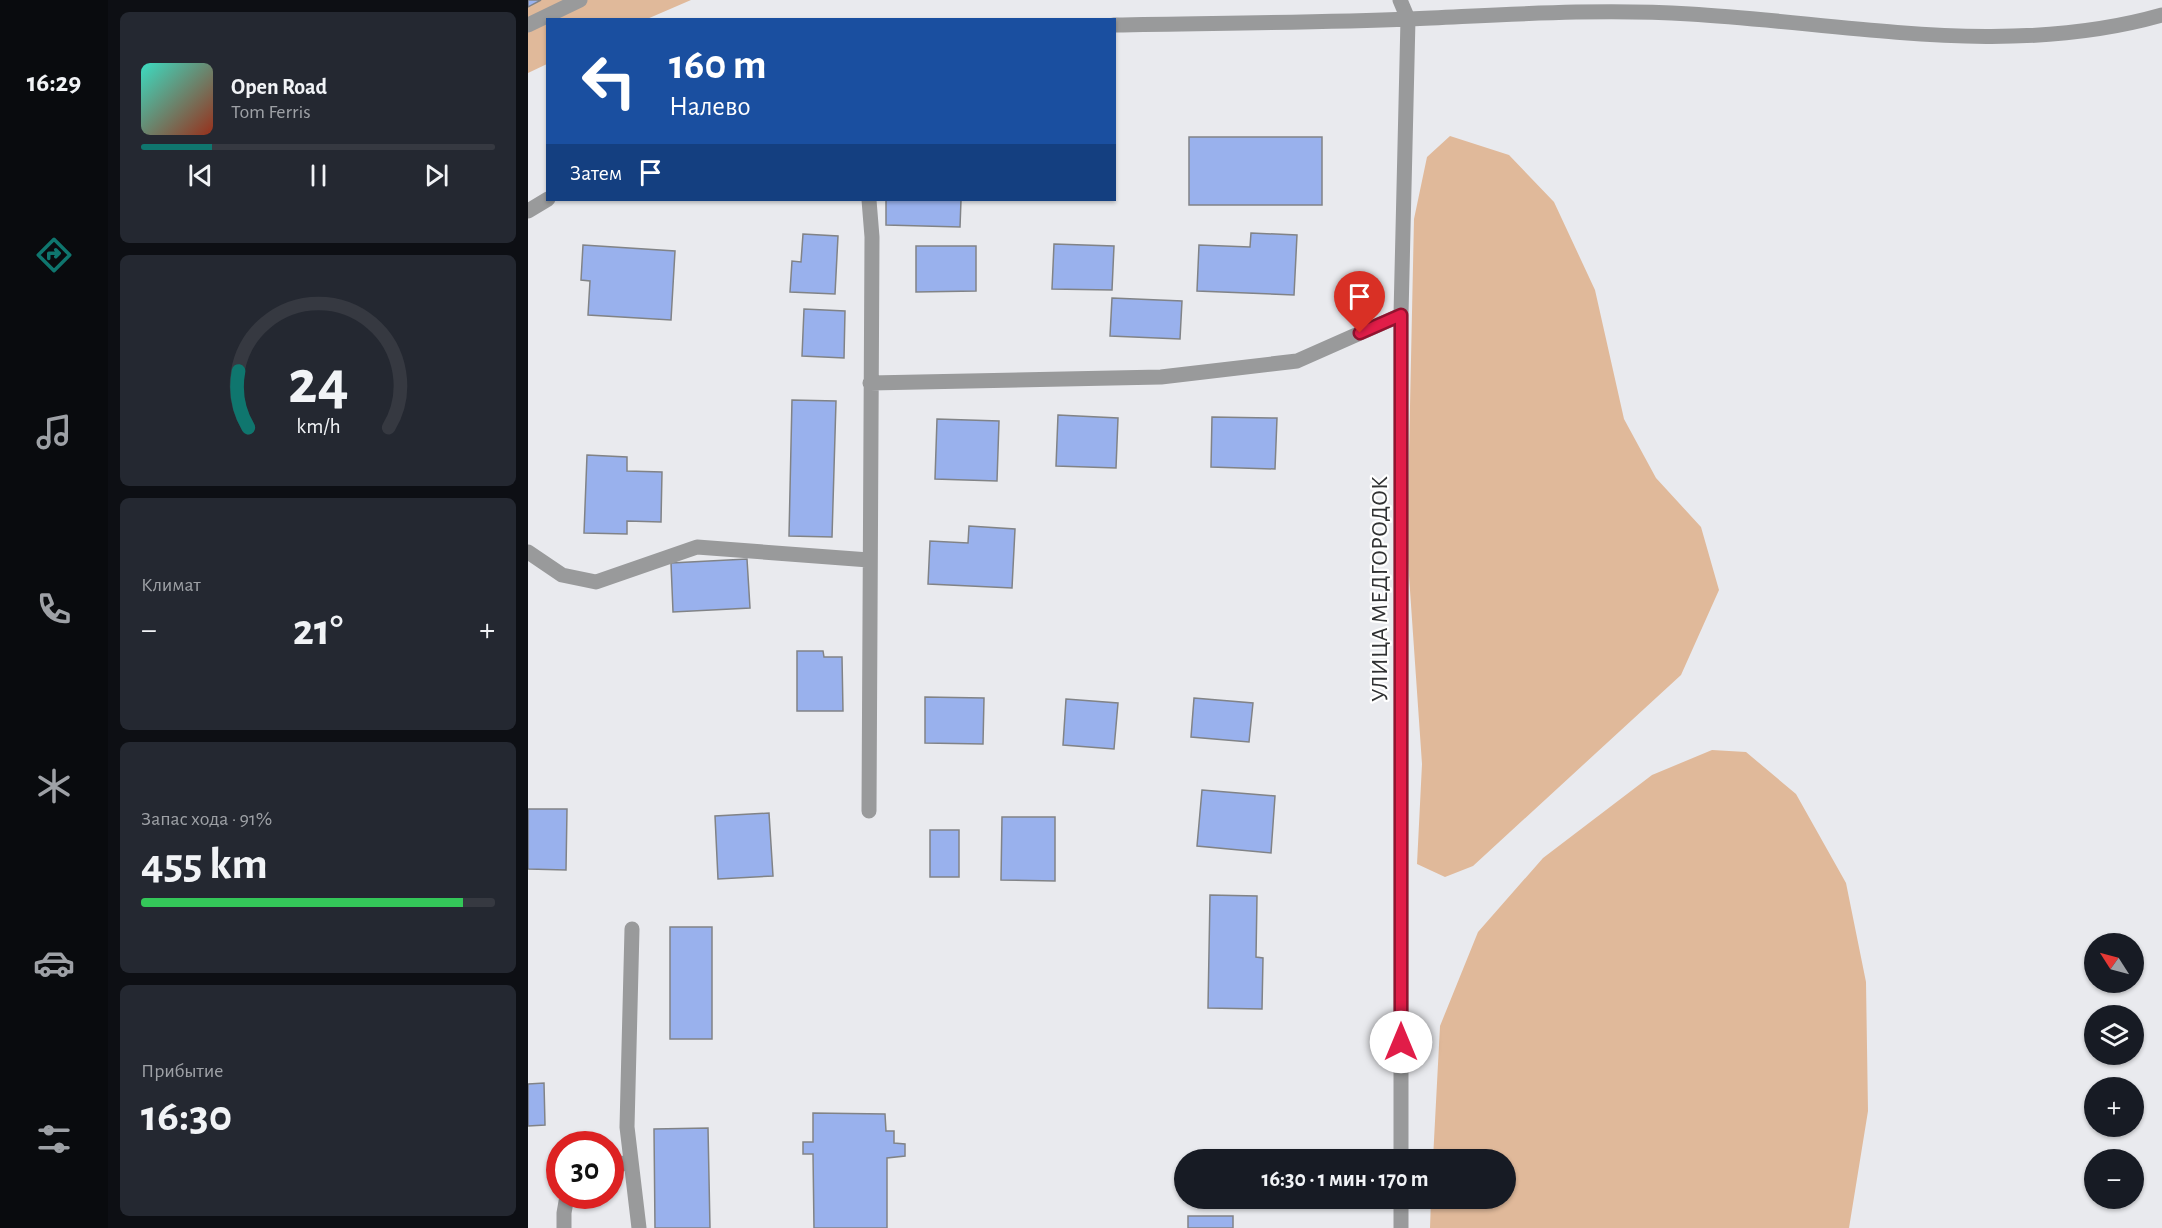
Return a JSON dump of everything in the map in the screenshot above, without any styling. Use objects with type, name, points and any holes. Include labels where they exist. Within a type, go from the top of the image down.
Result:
[{"type":"street","points":[[528,25],[580,0]]},
{"type":"street","points":[[1400,0],[1408,19]]},
{"type":"street","points":[[1116,26],[1408,19],[1540,13],[1688,14],[1925,34],[2035,37],[2131,24],[2162,15]]},
{"type":"street","name":"УЛИЦА МЕДГОРОДОК","points":[[1401,1149],[1401,315],[1408,19]]},
{"type":"street","points":[[528,211],[546,200]]},
{"type":"street","points":[[869,201],[872,237],[869,811]]},
{"type":"street","points":[[870,382],[1161,377],[1297,361],[1401,315]]},
{"type":"street","points":[[528,552],[562,575],[596,582],[698,547],[869,560]]},
{"type":"street","points":[[632,929],[627,1126],[639,1228]]},
{"type":"street","points":[[624,1164],[631,1165]]},
{"type":"street","points":[[564,1228],[565,1209]]},
{"type":"street","points":[[1401,1209],[1401,1228]]},
{"type":"shaded area","points":[[528,0],[691,0],[649,18],[546,18],[546,64],[528,73]]},
{"type":"shaded area","points":[[1450,136],[1509,155],[1554,202],[1595,290],[1624,419],[1656,478],[1701,527],[1719,590],[1681,675],[1473,866],[1445,877],[1417,864],[1422,764],[1407,547],[1414,219],[1427,157]]},
{"type":"shaded area","points":[[1712,750],[1746,752],[1796,794],[1846,883],[1866,982],[1868,1111],[1849,1228],[1430,1228],[1431,1209],[1516,1209],[1516,1149],[1434,1149],[1440,1026],[1478,932],[1543,858],[1652,775]]},
{"type":"building","points":[[528,0],[541,0],[528,7]]},
{"type":"building","points":[[1189,137],[1322,137],[1322,205],[1189,205]]},
{"type":"building","points":[[886,201],[961,201],[960,227],[886,225]]},
{"type":"building","points":[[1251,233],[1297,235],[1294,295],[1197,291],[1199,245],[1250,247]]},
{"type":"building","points":[[803,234],[838,236],[835,294],[790,292],[792,261],[801,262]]},
{"type":"building","points":[[1054,244],[1114,246],[1112,290],[1052,289]]},
{"type":"building","points":[[583,245],[675,251],[671,320],[588,315],[590,281],[581,280]]},
{"type":"building","points":[[916,246],[976,246],[976,291],[916,292]]},
{"type":"building","points":[[1112,298],[1182,301],[1180,339],[1110,336]]},
{"type":"building","points":[[804,309],[845,311],[844,358],[802,356]]},
{"type":"building","points":[[792,400],[836,401],[832,537],[789,536]]},
{"type":"building","points":[[1058,415],[1118,418],[1116,468],[1056,466]]},
{"type":"building","points":[[1212,417],[1277,418],[1275,469],[1211,467]]},
{"type":"building","points":[[937,419],[999,421],[997,481],[935,479]]},
{"type":"building","points":[[587,455],[627,457],[627,471],[662,472],[661,522],[627,521],[627,534],[584,533]]},
{"type":"building","points":[[969,526],[1015,529],[1012,588],[928,584],[930,541],[968,543]]},
{"type":"building","points":[[747,559],[750,608],[673,612],[671,563]]},
{"type":"building","points":[[797,651],[823,651],[824,657],[842,657],[843,711],[797,711]]},
{"type":"building","points":[[925,697],[984,698],[983,744],[925,743]]},
{"type":"building","points":[[1194,698],[1253,703],[1249,742],[1191,737]]},
{"type":"building","points":[[1066,699],[1118,703],[1114,749],[1063,745]]},
{"type":"building","points":[[1202,790],[1275,796],[1271,853],[1197,846]]},
{"type":"building","points":[[528,809],[567,809],[566,870],[528,869]]},
{"type":"building","points":[[769,813],[773,876],[718,879],[715,816]]},
{"type":"building","points":[[1002,817],[1055,817],[1055,881],[1001,880]]},
{"type":"building","points":[[930,830],[959,830],[959,877],[930,877]]},
{"type":"building","points":[[1210,895],[1257,896],[1256,957],[1263,958],[1262,1009],[1208,1008]]},
{"type":"building","points":[[670,927],[712,927],[712,1039],[670,1039]]},
{"type":"building","points":[[544,1083],[545,1125],[528,1126],[528,1084]]},
{"type":"building","points":[[813,1113],[885,1114],[886,1131],[894,1131],[894,1143],[905,1144],[905,1156],[887,1158],[887,1228],[814,1228],[813,1154],[803,1154],[803,1142],[813,1142]]},
{"type":"building","points":[[708,1128],[710,1228],[655,1228],[654,1129]]},
{"type":"building","points":[[1188,1216],[1233,1216],[1233,1228],[1188,1228]]},
{"type":"route","points":[[1360,333],[1401,315],[1401,1042]]}]
